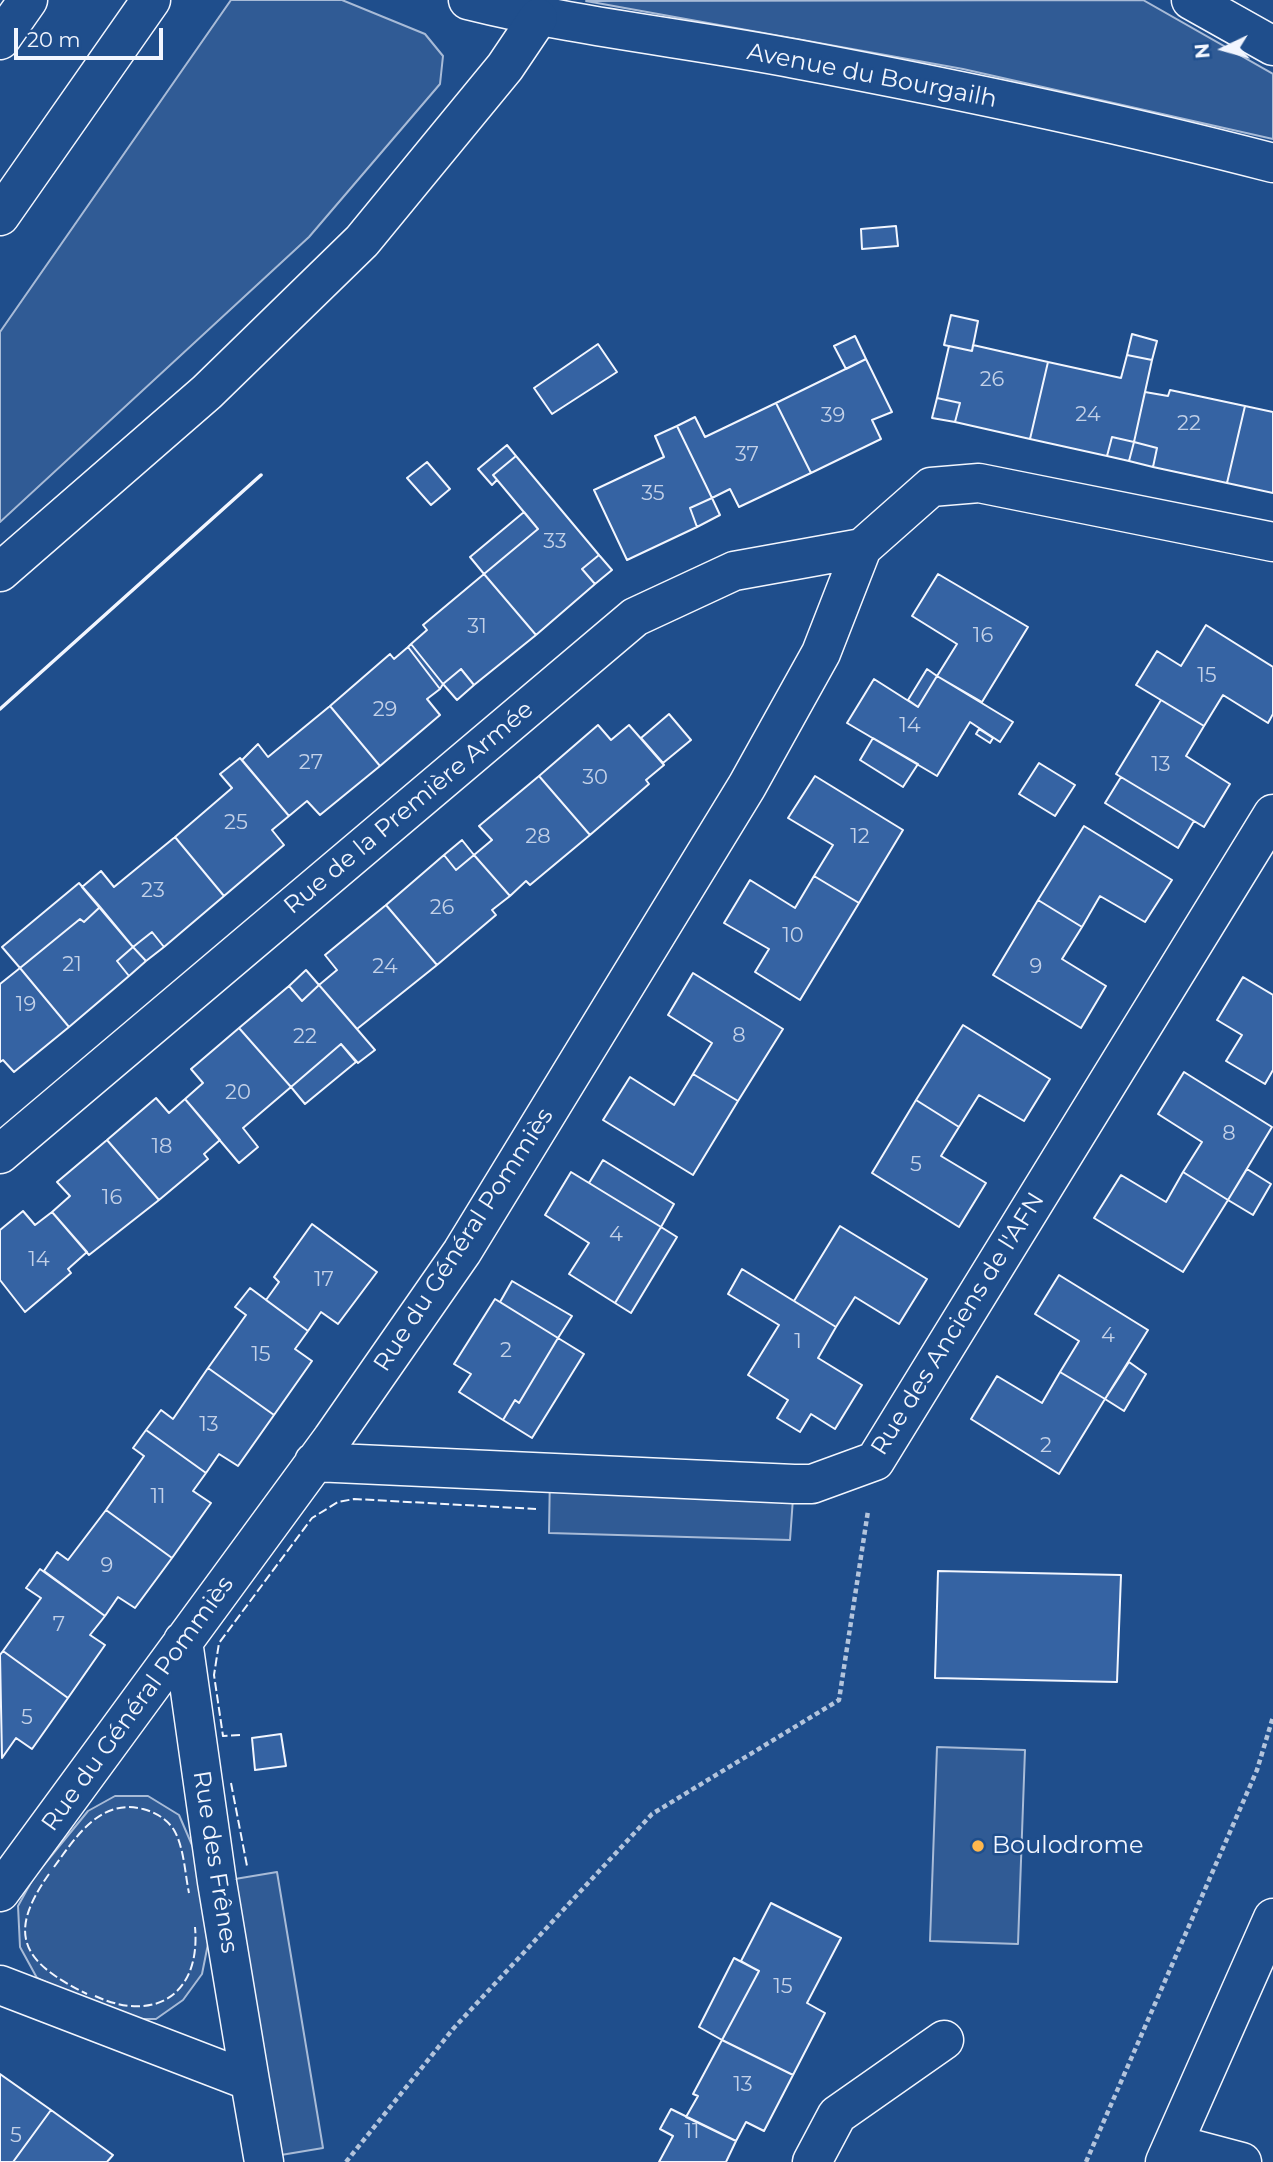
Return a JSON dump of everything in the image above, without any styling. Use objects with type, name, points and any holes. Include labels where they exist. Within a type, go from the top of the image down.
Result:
[{"type":"main road","points":[[0,40],[28,0]]},
{"type":"main road","points":[[0,216],[151,0]]},
{"type":"main road","name":"Avenue du Bourgailh","points":[[468,0],[544,9],[795,59],[1156,133],[1273,163]]},
{"type":"main road","points":[[1191,0],[1273,46]]},
{"type":"main road","points":[[0,572],[207,392],[362,241],[505,67],[544,9]]},
{"type":"main road","points":[[862,548],[932,487],[978,483],[1273,542]]},
{"type":"main road","name":"Rue de la Première Armée","points":[[0,1154],[635,617],[734,571],[862,548]]},
{"type":"main road","name":"Rue du Général Pommiès","points":[[0,1892],[314,1462],[462,1252],[747,786],[821,653],[862,548]]},
{"type":"main road","name":"Rue des Anciens de l'AFN","points":[[314,1462],[812,1484],[876,1461],[1273,814]]},
{"type":"main road","name":"Rue des Frênes","points":[[183,1641],[217,1881],[264,2162]]},
{"type":"main road","points":[[1242,2162],[1169,2153],[1273,1918]]},
{"type":"main road","points":[[0,1984],[250,2081]]},
{"type":"main road","points":[[812,2162],[837,2115],[944,2040]]},
{"type":"path","points":[[346,2162],[453,2029],[652,1814],[839,1700],[876,1461]]},
{"type":"path","points":[[1086,2162],[1257,1770],[1273,1717]]},
{"type":"shaded area","points":[[231,0],[342,0],[425,34],[443,56],[440,84],[309,237],[0,522],[0,332]]},
{"type":"shaded area","points":[[1143,0],[1273,74],[1273,139],[963,69],[586,1]]},
{"type":"shaded area","points":[[550,1473],[794,1484],[790,1540],[549,1533]]},
{"type":"shaded area","name":"Boulodrome","points":[[937,1747],[1025,1750],[1018,1944],[930,1941]]},
{"type":"shaded area","points":[[115,1796],[148,1796],[179,1815],[195,1852],[208,1944],[202,1974],[183,2000],[156,2019],[126,2019],[37,1978],[20,1947],[18,1906],[34,1877],[88,1811]]},
{"type":"shaded area","points":[[277,1872],[323,2148],[263,2158],[217,1882]]},
{"type":"building","points":[[896,226],[898,246],[862,249],[861,229]]},
{"type":"building","points":[[951,315],[978,321],[972,351],[944,345]]},
{"type":"building","points":[[1132,334],[1157,341],[1152,360],[1127,355]]},
{"type":"building","points":[[855,336],[866,359],[846,369],[834,346]]},
{"type":"building","points":[[598,344],[617,372],[552,414],[534,388]]},
{"type":"building","points":[[973,345],[1048,362],[1030,439],[955,422],[960,403],[937,398],[949,346],[972,351]]},
{"type":"building","points":[[1127,355],[1152,360],[1134,442],[1112,437],[1107,456],[1030,439],[1048,362],[1121,378]]},
{"type":"building","points":[[866,359],[892,412],[872,420],[881,439],[811,473],[776,403]]},
{"type":"building","points":[[1170,390],[1245,406],[1227,483],[1153,467],[1157,448],[1134,442],[1145,392],[1168,396]]},
{"type":"building","points":[[937,398],[960,403],[955,422],[932,418]]},
{"type":"building","points":[[776,403],[811,473],[739,507],[730,489],[712,498],[677,426],[695,417],[705,437]]},
{"type":"building","points":[[1245,406],[1273,412],[1273,493],[1227,483]]},
{"type":"building","points":[[677,426],[712,498],[690,508],[697,527],[627,560],[594,490],[664,457],[655,436]]},
{"type":"building","points":[[1112,437],[1134,442],[1129,461],[1107,456]]},
{"type":"building","points":[[1134,442],[1157,448],[1153,467],[1129,461]]},
{"type":"building","points":[[507,445],[516,456],[493,475],[497,480],[492,485],[478,469]]},
{"type":"building","points":[[516,456],[599,555],[582,569],[595,584],[536,635],[484,574],[538,529],[493,475]]},
{"type":"building","points":[[427,462],[450,489],[431,505],[407,478]]},
{"type":"building","points":[[712,498],[720,515],[697,527],[690,508]]},
{"type":"building","points":[[524,512],[538,529],[484,574],[470,557]]},
{"type":"building","points":[[599,555],[612,570],[595,584],[582,569]]},
{"type":"building","points":[[484,574],[536,635],[474,685],[461,669],[443,684],[411,644],[427,630],[423,625]]},
{"type":"building","points":[[938,574],[1028,627],[982,702],[937,676],[957,644],[912,616]]},
{"type":"building","points":[[1206,625],[1273,667],[1273,714],[1268,723],[1223,695],[1204,726],[1136,685],[1157,651],[1181,666]]},
{"type":"building","points":[[411,644],[443,684],[440,689],[408,647]]},
{"type":"building","points":[[408,647],[440,689],[427,699],[440,715],[380,766],[330,706],[390,654],[394,659]]},
{"type":"building","points":[[461,669],[474,685],[457,700],[443,684]]},
{"type":"building","points":[[927,669],[937,676],[918,707],[908,700]]},
{"type":"building","points":[[937,676],[1013,722],[1000,742],[970,722],[937,776],[847,723],[874,679],[918,707]]},
{"type":"building","points":[[1161,700],[1204,726],[1186,756],[1230,784],[1204,827],[1116,774]]},
{"type":"building","points":[[330,706],[380,766],[320,815],[307,801],[289,816],[242,760],[258,744],[268,757]]},
{"type":"building","points":[[669,714],[691,740],[663,763],[641,738]]},
{"type":"building","points":[[598,725],[611,740],[629,725],[664,765],[646,780],[649,784],[590,835],[539,776]]},
{"type":"building","points":[[979,729],[993,738],[990,743],[976,734]]},
{"type":"building","points":[[873,738],[918,764],[903,787],[860,760]]},
{"type":"building","points":[[240,758],[289,816],[272,830],[284,845],[224,896],[175,837],[232,788],[220,774]]},
{"type":"building","points":[[1039,763],[1075,785],[1055,816],[1019,794]]},
{"type":"building","points":[[539,776],[590,835],[530,885],[526,881],[510,896],[474,855],[492,840],[479,826]]},
{"type":"building","points":[[815,776],[903,830],[859,903],[814,876],[833,845],[788,818]]},
{"type":"building","points":[[1121,777],[1194,821],[1178,848],[1105,803]]},
{"type":"building","points":[[1084,826],[1172,880],[1145,922],[1100,896],[1082,927],[1038,900]]},
{"type":"building","points":[[175,837],[224,896],[164,947],[152,932],[133,947],[82,887],[101,871],[114,887]]},
{"type":"building","points":[[462,840],[474,855],[456,870],[444,855]]},
{"type":"building","points":[[444,855],[456,870],[474,855],[510,896],[492,910],[496,915],[437,965],[386,905]]},
{"type":"building","points":[[814,876],[859,903],[800,1000],[755,972],[769,949],[724,923],[750,880],[795,908]]},
{"type":"building","points":[[79,883],[100,907],[84,922],[80,919],[20,968],[2,947]]},
{"type":"building","points":[[1038,900],[1082,927],[1062,959],[1106,986],[1081,1028],[993,975]]},
{"type":"building","points":[[386,905],[437,965],[357,1029],[319,985],[337,970],[325,955]]},
{"type":"building","points":[[100,907],[133,947],[117,961],[129,976],[69,1027],[20,968],[80,919],[84,922]]},
{"type":"building","points":[[152,932],[164,947],[146,961],[133,947]]},
{"type":"building","points":[[133,947],[146,961],[129,976],[117,961]]},
{"type":"building","points":[[20,968],[69,1027],[14,1072],[3,1060],[0,1062],[0,984]]},
{"type":"building","points":[[306,970],[319,985],[302,1001],[289,986]]},
{"type":"building","points":[[693,973],[783,1029],[738,1101],[693,1074],[712,1043],[668,1015]]},
{"type":"building","points":[[1243,977],[1273,995],[1273,1070],[1265,1084],[1226,1061],[1242,1035],[1217,1020]]},
{"type":"building","points":[[319,985],[375,1050],[358,1063],[341,1044],[291,1087],[239,1028],[289,986],[302,1001]]},
{"type":"building","points":[[963,1025],[1050,1079],[1024,1121],[979,1095],[959,1127],[916,1100]]},
{"type":"building","points":[[239,1028],[291,1087],[243,1128],[258,1147],[239,1163],[185,1099],[203,1083],[191,1069]]},
{"type":"building","points":[[341,1044],[356,1062],[305,1104],[291,1087]]},
{"type":"building","points":[[1184,1072],[1272,1127],[1228,1200],[1183,1172],[1202,1142],[1158,1114]]},
{"type":"building","points":[[693,1074],[738,1101],[693,1175],[603,1120],[630,1077],[674,1105]]},
{"type":"building","points":[[156,1098],[169,1113],[185,1099],[220,1140],[204,1154],[208,1159],[159,1200],[107,1140]]},
{"type":"building","points":[[916,1100],[959,1127],[941,1156],[986,1183],[959,1227],[872,1173]]},
{"type":"building","points":[[107,1140],[159,1200],[89,1255],[52,1212],[70,1196],[57,1182]]},
{"type":"building","points":[[603,1160],[674,1204],[661,1227],[589,1183]]},
{"type":"building","points":[[1247,1169],[1271,1184],[1253,1215],[1228,1200]]},
{"type":"building","points":[[571,1172],[661,1227],[615,1303],[569,1274],[589,1243],[545,1215]]},
{"type":"building","points":[[1183,1172],[1228,1200],[1183,1272],[1094,1218],[1121,1175],[1166,1202]]},
{"type":"building","points":[[23,1211],[35,1225],[52,1212],[87,1252],[68,1269],[71,1273],[25,1312],[0,1280],[0,1230]]},
{"type":"building","points":[[312,1224],[377,1272],[338,1324],[321,1312],[308,1331],[266,1300],[279,1282],[274,1277]]},
{"type":"building","points":[[840,1226],[927,1279],[899,1324],[855,1297],[836,1327],[794,1301]]},
{"type":"building","points":[[661,1227],[677,1237],[631,1313],[615,1303]]},
{"type":"building","points":[[742,1269],[836,1327],[818,1358],[862,1385],[835,1429],[811,1414],[800,1432],[777,1418],[788,1400],[748,1375],[779,1325],[728,1294]]},
{"type":"building","points":[[1059,1275],[1148,1330],[1105,1399],[1060,1372],[1079,1341],[1035,1314]]},
{"type":"building","points":[[512,1281],[572,1316],[558,1338],[500,1302]]},
{"type":"building","points":[[250,1288],[308,1331],[295,1349],[312,1361],[274,1415],[208,1368],[246,1315],[235,1307]]},
{"type":"building","points":[[495,1299],[558,1338],[519,1403],[515,1400],[503,1420],[459,1392],[471,1374],[454,1364]]},
{"type":"building","points":[[558,1338],[584,1354],[532,1438],[503,1420],[515,1400],[519,1403]]},
{"type":"building","points":[[1129,1362],[1146,1374],[1124,1411],[1105,1399]]},
{"type":"building","points":[[208,1368],[274,1415],[238,1466],[219,1454],[206,1473],[146,1430],[161,1410],[173,1419]]},
{"type":"building","points":[[1060,1372],[1105,1399],[1059,1474],[971,1419],[997,1376],[1042,1403]]},
{"type":"building","points":[[146,1430],[206,1473],[193,1491],[211,1503],[172,1558],[106,1510],[144,1456],[133,1448]]},
{"type":"building","points":[[106,1510],[172,1558],[135,1608],[118,1597],[105,1616],[44,1571],[57,1552],[68,1560]]},
{"type":"building","points":[[40,1569],[105,1616],[90,1635],[105,1645],[68,1698],[3,1651],[41,1598],[26,1588]]},
{"type":"building","points":[[938,1571],[1121,1575],[1117,1682],[935,1678]]},
{"type":"building","points":[[3,1651],[68,1698],[32,1749],[16,1738],[2,1758],[0,1655]]},
{"type":"building","points":[[281,1734],[286,1766],[255,1770],[252,1738]]},
{"type":"building","points":[[771,1903],[841,1938],[807,2003],[825,2013],[793,2075],[722,2040],[759,1971],[741,1961]]},
{"type":"building","points":[[734,1958],[759,1971],[722,2040],[699,2027]]},
{"type":"building","points":[[722,2040],[793,2075],[764,2131],[746,2122],[736,2141],[686,2117],[698,2096],[693,2094]]},
{"type":"building","points":[[0,2074],[51,2110],[13,2162],[0,2162]]},
{"type":"building","points":[[671,2109],[736,2141],[726,2162],[659,2162],[673,2136],[660,2129]]},
{"type":"building","points":[[51,2110],[113,2155],[107,2162],[13,2162]]},
{"type":"fence","points":[[240,1735],[223,1736],[214,1675],[219,1643],[312,1518],[338,1502],[354,1499],[536,1509]]},
{"type":"fence","points":[[231,1783],[247,1866]]},
{"type":"fence","points":[[54,1867],[80,1833],[102,1815],[114,1809],[143,1809],[160,1816],[174,1830],[182,1852],[189,1893]]},
{"type":"fence","points":[[49,1874],[35,1896],[28,1915],[25,1931],[28,1946],[48,1971],[87,1994]]},
{"type":"fence","points":[[95,1996],[117,2004],[137,2006],[155,2004],[170,1997],[182,1985],[190,1970],[195,1950],[195,1927]]},
{"type":"wall","points":[[0,709],[261,475]]},
{"type":"place","name":"Boulodrome","points":[[978,1846]]}]
